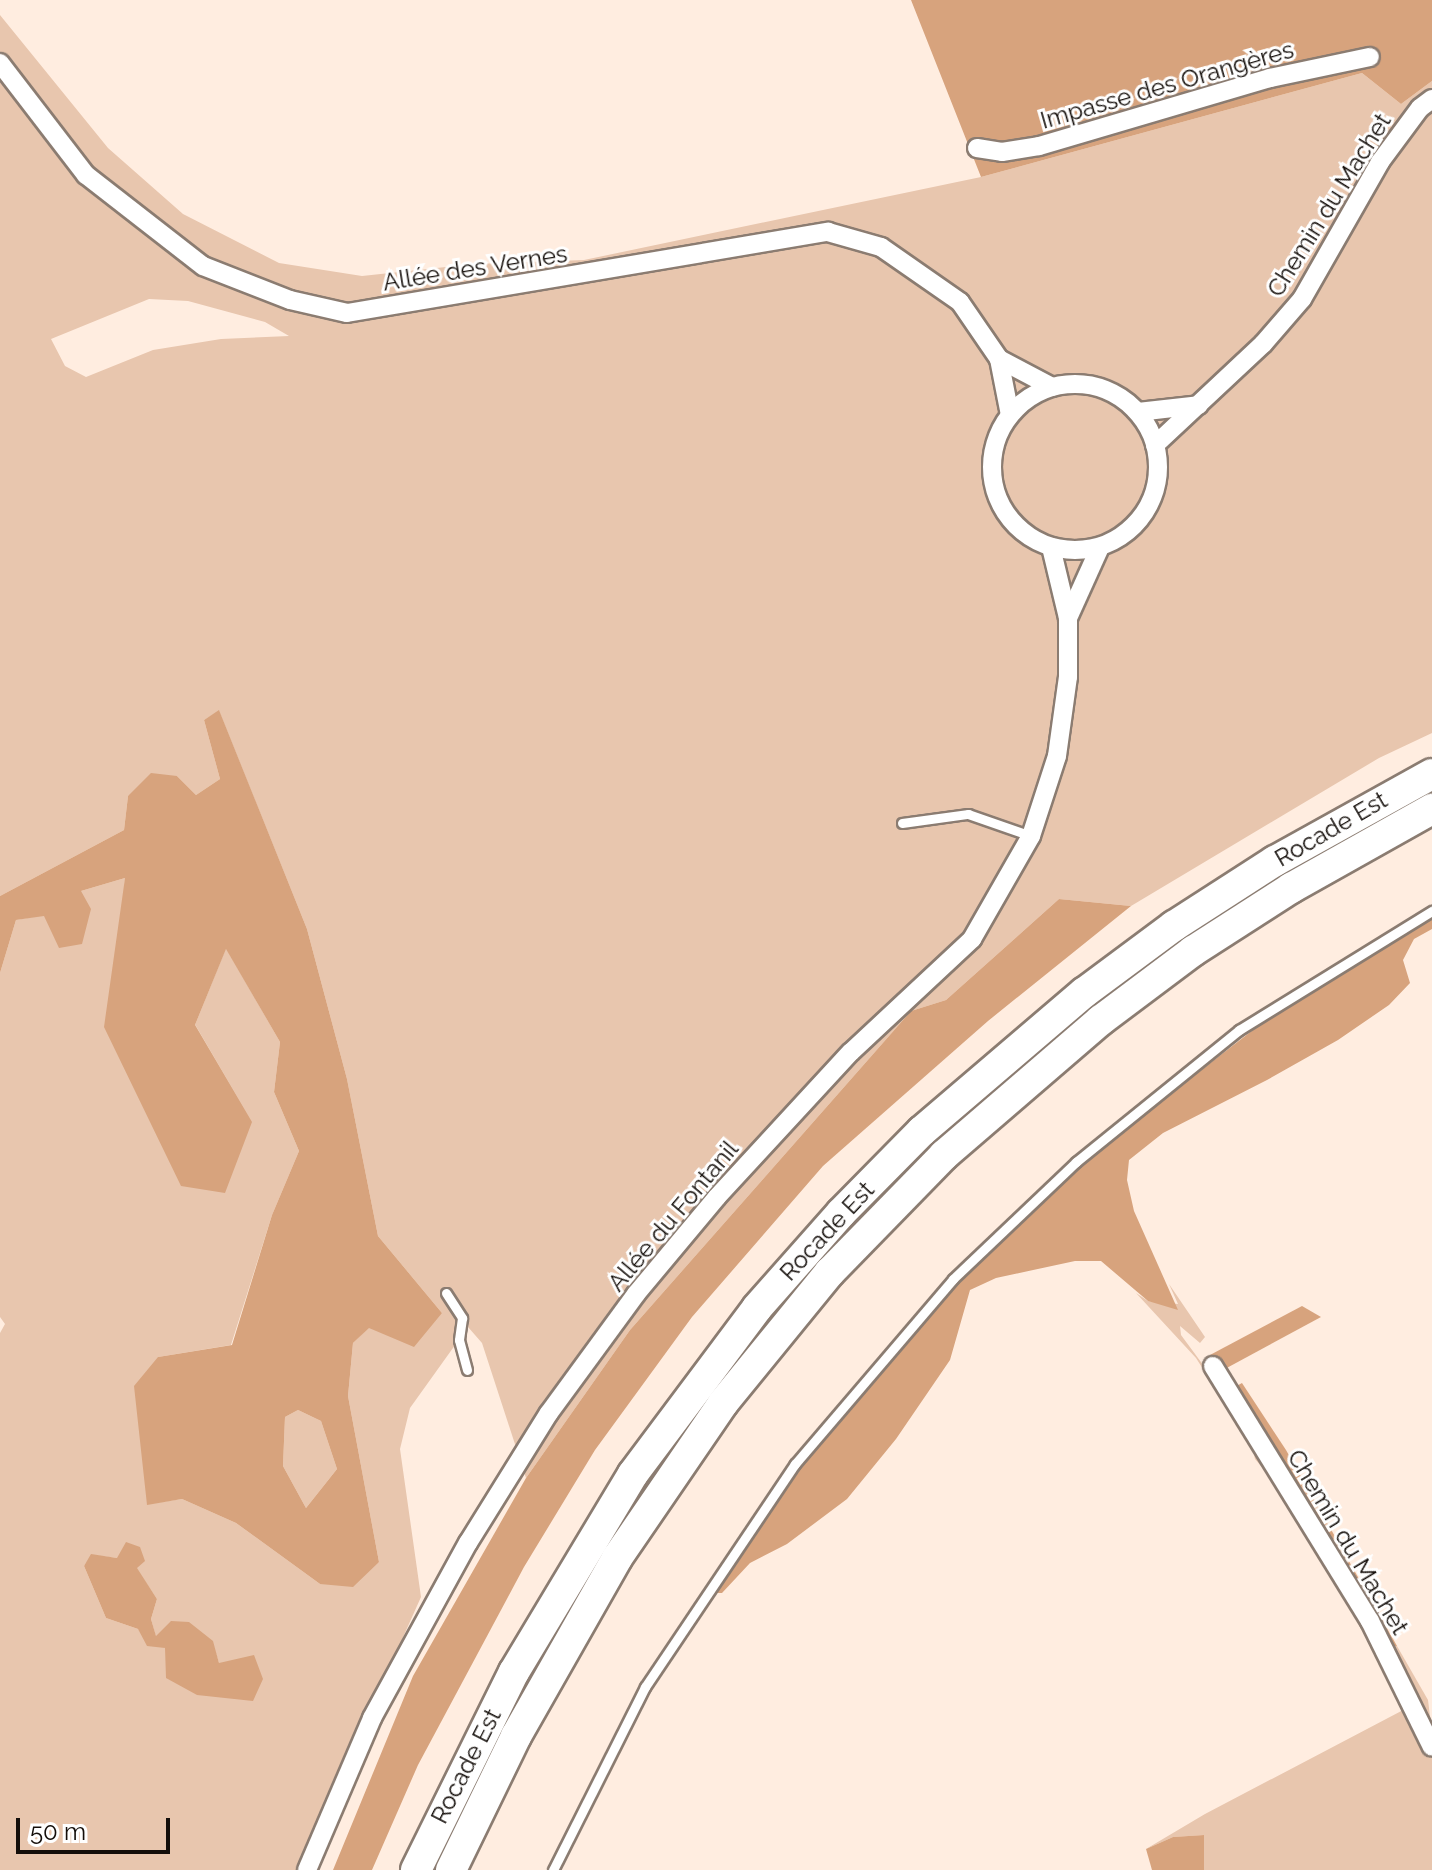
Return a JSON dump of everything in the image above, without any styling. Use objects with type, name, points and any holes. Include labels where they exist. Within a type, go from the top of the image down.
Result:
[{"type":"highway","name":"Rocade Est","points":[[416,1870],[514,1672],[598,1527],[696,1385],[757,1308],[841,1213],[922,1131],[1085,992],[1174,926],[1275,861],[1432,774]]},
{"type":"highway","name":"Rocade Est","points":[[451,1870],[516,1736],[617,1558],[723,1403],[830,1272],[944,1155],[1101,1020],[1193,951],[1291,888],[1432,809]]},
{"type":"street","name":"Impasse des Orangères","points":[[977,148],[1002,152],[1039,146],[1270,78],[1370,57]]},
{"type":"street","name":"Allée des Vernes","points":[[0,63],[86,175],[203,266],[290,300],[347,313],[828,232],[881,247],[917,269],[960,302],[999,359],[1010,415]]},
{"type":"street","name":"Chemin du Machet","points":[[1155,445],[1263,344],[1302,299],[1380,162],[1420,108],[1432,99]]},
{"type":"street","name":"Allée des Vernes","points":[[999,359],[1052,387]]},
{"type":"street","points":[[1076,384],[1099,387],[1120,397],[1138,412],[1155,445],[1158,470],[1154,495],[1142,518],[1123,536],[1100,547],[1075,551],[1051,547],[1027,535],[1008,516],[996,492],[992,465],[994,452],[1010,415],[1029,398],[1052,387],[1076,384]]},
{"type":"street","points":[[1138,412],[1199,405]]},
{"type":"street","name":"Allée du Fontanil","points":[[307,1870],[372,1718],[468,1543],[549,1413],[636,1294],[717,1197],[851,1052],[972,939],[1031,836],[1057,756],[1068,677],[1068,618],[1051,547]]},
{"type":"street","name":"Allée du Fontanil","points":[[1068,618],[1100,547]]},
{"type":"street","name":"Chemin du Machet","points":[[1213,1366],[1370,1621],[1432,1747]]},
{"type":"lane","points":[[902,823],[968,814],[1031,836]]},
{"type":"lane","points":[[553,1870],[645,1687],[787,1477],[953,1279],[1076,1162],[1239,1030],[1432,911]]},
{"type":"lane","points":[[446,1293],[462,1318],[459,1340],[467,1370]]},
{"type":"shaded area","points":[[911,0],[1432,0],[1432,81],[1401,104],[1362,73],[981,177]]},
{"type":"shaded area","points":[[0,15],[108,148],[183,214],[279,263],[362,276],[474,264],[584,260],[981,177],[1362,73],[1401,104],[1432,81],[1432,733],[1379,758],[1131,906],[1059,899],[946,1000],[911,1011],[630,1330],[526,1478],[482,1343],[468,1327],[410,1408],[400,1449],[421,1597],[299,1870],[0,1870],[0,1333],[5,1324],[0,1317],[0,973],[16,920],[44,915],[81,891],[125,878],[124,903],[195,1025],[226,948],[280,1042],[274,1092],[299,1151],[272,1215],[231,1345],[158,1357],[147,1504],[182,1499],[236,1523],[320,1584],[379,1562],[348,1396],[353,1343],[368,1328],[442,1313],[378,1236],[347,1079],[307,929],[219,711],[204,720],[220,779],[196,795],[177,776],[128,796],[124,830],[0,896]],"holes":[[[149,299],[188,301],[265,322],[289,336],[221,339],[153,350],[86,377],[65,366],[51,339]],[[92,1555],[117,1558],[136,1568],[157,1599],[151,1619],[156,1637],[212,1641],[219,1663],[165,1648],[138,1629],[106,1618],[84,1566]]]},
{"type":"shaded area","points":[[219,710],[307,929],[347,1079],[378,1236],[442,1313],[414,1347],[369,1328],[353,1343],[348,1396],[379,1562],[353,1587],[320,1584],[236,1523],[182,1499],[147,1505],[134,1386],[158,1357],[232,1345],[272,1215],[299,1151],[274,1092],[280,1042],[226,949],[195,1025],[252,1122],[225,1193],[181,1186],[104,1027],[125,878],[81,891],[91,909],[82,944],[59,948],[44,916],[16,920],[0,973],[0,896],[124,830],[128,796],[151,773],[177,776],[196,795],[220,779],[204,720]],"holes":[[[298,1410],[321,1421],[337,1469],[306,1508],[283,1466],[285,1417]]]},
{"type":"shaded area","points":[[1059,899],[1131,906],[988,1021],[823,1166],[692,1317],[595,1450],[524,1567],[418,1765],[372,1870],[333,1870],[413,1676],[526,1478],[630,1330],[911,1011],[946,1000]]},
{"type":"shaded area","points":[[1432,915],[1432,929],[1414,939],[1403,960],[1410,983],[1389,1005],[1338,1040],[1163,1133],[1129,1160],[1127,1180],[1134,1211],[1178,1310],[1148,1301],[1101,1261],[1075,1261],[996,1278],[970,1290],[950,1360],[896,1439],[847,1499],[787,1544],[750,1563],[722,1593],[716,1593],[798,1469],[856,1397],[946,1295],[1080,1164],[1262,1023]]},
{"type":"shaded area","points":[[1169,1284],[1205,1337],[1200,1343],[1180,1326],[1181,1335],[1212,1377],[1368,1631],[1432,1753],[1432,1870],[1204,1870],[1204,1835],[1173,1837],[1146,1849],[1205,1814],[1407,1708],[1356,1615],[1272,1479],[1255,1459],[1252,1446],[1196,1358],[1136,1293],[1148,1301],[1178,1304]]},
{"type":"shaded area","points":[[1302,1306],[1321,1317],[1223,1370],[1210,1355]]},
{"type":"shaded area","points":[[1242,1383],[1286,1450],[1397,1646],[1388,1646],[1233,1388]]},
{"type":"shaded area","points":[[298,1410],[321,1421],[337,1469],[306,1508],[283,1466],[285,1417]]},
{"type":"shaded area","points":[[126,1542],[140,1547],[145,1561],[137,1568],[157,1599],[151,1619],[156,1636],[171,1621],[189,1622],[213,1641],[219,1663],[254,1655],[263,1679],[253,1701],[197,1695],[166,1678],[165,1648],[147,1646],[138,1629],[106,1618],[84,1566],[91,1554],[117,1558]]},
{"type":"shaded area","points":[[1388,1646],[1397,1646],[1428,1700],[1432,1733]]},
{"type":"shaded area","points":[[1204,1835],[1204,1870],[1152,1870],[1146,1849],[1173,1837]]}]
